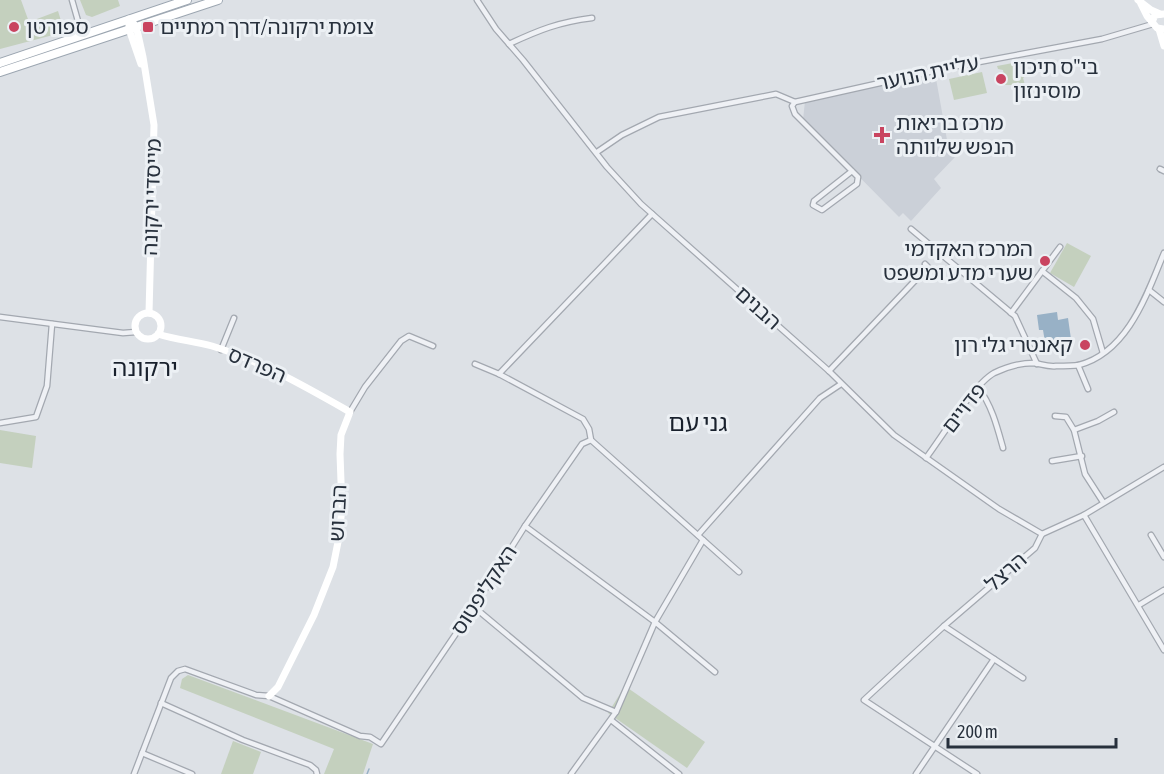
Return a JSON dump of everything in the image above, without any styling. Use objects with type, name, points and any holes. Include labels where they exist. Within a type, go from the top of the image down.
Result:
[{"type":"main road","points":[[0,63],[188,0]]},
{"type":"main road","points":[[0,72],[218,0]]},
{"type":"street","points":[[72,0],[78,26],[73,39]]},
{"type":"street","name":"הבנים","points":[[477,0],[496,30],[616,178],[652,214],[829,371],[894,435],[999,509],[1042,534]]},
{"type":"street","points":[[1140,2],[1162,14]]},
{"type":"street","points":[[1140,2],[1147,16],[1157,26]]},
{"type":"street","points":[[1162,14],[1155,15],[1164,46]]},
{"type":"street","points":[[509,44],[539,30],[564,22],[592,18]]},
{"type":"street","name":"מייסדי ירקונה","points":[[129,19],[147,81],[154,125],[149,313]]},
{"type":"street","name":"עליית הנוער","points":[[795,102],[947,68],[1102,39],[1157,26]]},
{"type":"street","points":[[597,152],[622,135],[659,117],[776,94],[795,102],[792,106],[795,114],[852,171],[858,177],[857,184],[822,210],[813,205],[814,201],[852,171]]},
{"type":"street","points":[[499,374],[652,214]]},
{"type":"street","points":[[911,229],[1011,313],[1036,364]]},
{"type":"street","points":[[1011,313],[1060,247]]},
{"type":"street","name":"פדויים","points":[[926,458],[984,380],[1005,368],[1022,364],[1053,367],[1078,365],[1103,352],[1122,337],[1149,290],[1164,253]]},
{"type":"street","points":[[829,371],[928,267],[925,264]]},
{"type":"street","points":[[1042,271],[1076,298],[1093,319],[1103,352]]},
{"type":"street","points":[[1149,290],[1164,302]]},
{"type":"street","points":[[149,313],[155,315],[160,321],[158,334],[149,339],[139,336],[135,326],[137,318],[149,313]]},
{"type":"street","points":[[0,317],[123,333],[136,332]]},
{"type":"street","points":[[221,350],[234,318]]},
{"type":"street","points":[[0,423],[36,417],[47,386],[52,324]]},
{"type":"street","name":"הפרדס","points":[[158,334],[213,346],[263,366],[350,412]]},
{"type":"street","name":"הברוש","points":[[268,696],[278,687],[314,615],[330,575],[338,542],[342,509],[341,435],[350,412],[365,387],[401,341],[409,336],[433,346]]},
{"type":"street","points":[[475,364],[499,374],[583,419],[589,429],[591,440],[739,572]]},
{"type":"street","points":[[1078,365],[1088,389]]},
{"type":"street","points":[[698,536],[820,398],[841,384]]},
{"type":"street","points":[[978,387],[987,399],[994,415],[1003,448]]},
{"type":"street","points":[[1074,430],[1114,412]]},
{"type":"street","points":[[1055,416],[1066,417],[1074,430],[1085,474],[1103,502]]},
{"type":"street","name":"האקליפטוס","points":[[268,696],[360,736],[370,737],[381,744],[474,608],[525,526],[582,444],[591,440]]},
{"type":"street","points":[[1052,461],[1082,456]]},
{"type":"street","name":"הרצל","points":[[935,747],[864,700],[944,626],[1035,548],[1042,534],[1084,515],[1164,467]]},
{"type":"street","points":[[1084,515],[1164,650]]},
{"type":"street","points":[[525,526],[655,622],[715,672]]},
{"type":"street","points":[[1151,535],[1164,556]]},
{"type":"street","points":[[571,774],[616,712],[655,622],[703,540]]},
{"type":"street","points":[[1139,605],[1164,590]]},
{"type":"street","points":[[474,608],[583,698],[616,712]]},
{"type":"street","points":[[944,626],[1023,678]]},
{"type":"street","points":[[916,774],[994,659]]},
{"type":"street","points":[[134,774],[171,678],[178,671],[185,669],[256,695],[268,696]]},
{"type":"street","points":[[161,703],[243,740],[310,765],[317,774]]},
{"type":"street","points":[[611,720],[679,774]]},
{"type":"street","points":[[935,747],[977,774]]},
{"type":"street","points":[[142,753],[192,774]]},
{"type":"shaded area","name":"מרכז בריאות הנפש שלוותה","points":[[935,73],[949,151],[955,157],[934,179],[941,188],[911,221],[903,213],[899,217],[803,120],[805,101]]},
{"type":"green space","name":"ספורטן","points":[[0,0],[21,0],[29,22],[58,11],[62,24],[55,26],[57,34],[0,49]]},
{"type":"green space","points":[[80,0],[118,0],[120,6],[92,17],[86,15]]},
{"type":"green space","points":[[1024,61],[1027,75],[1023,78],[1025,85],[1018,82],[1005,85],[1003,70],[998,69],[997,66]]},
{"type":"green space","points":[[982,72],[987,93],[954,100],[949,79]]},
{"type":"green space","points":[[1067,243],[1091,256],[1074,287],[1050,273]]},
{"type":"green space","points":[[0,430],[36,436],[32,468],[0,463]]},
{"type":"green space","points":[[188,675],[373,744],[363,774],[324,774],[334,749],[180,688],[182,679]]},
{"type":"green space","points":[[625,686],[705,742],[687,768],[608,713]]},
{"type":"green space","points":[[233,741],[261,752],[253,774],[221,774]]},
{"type":"water","points":[[1057,312],[1058,320],[1068,318],[1071,339],[1045,342],[1043,330],[1039,330],[1037,315]]},
{"type":"waterway","points":[[367,774],[369,769]]},
{"type":"place","name":"ספורטן","points":[[14,27]]},
{"type":"place","name":"צומת ירקונה/דרך רמתיים","points":[[148,27]]},
{"type":"place","name":"בי\"ס תיכון מוסינזון","points":[[1001,79]]},
{"type":"place","name":"מרכז בריאות הנפש שלוותה","points":[[882,135]]},
{"type":"place","name":"המרכז האקדמי שערי מדע ומשפט","points":[[1045,261]]},
{"type":"place","name":"קאנטרי גלי רון","points":[[1085,345]]},
{"type":"district","name":"ירקונה","points":[[145,368]]},
{"type":"district","name":"גני עם","points":[[698,423]]}]
